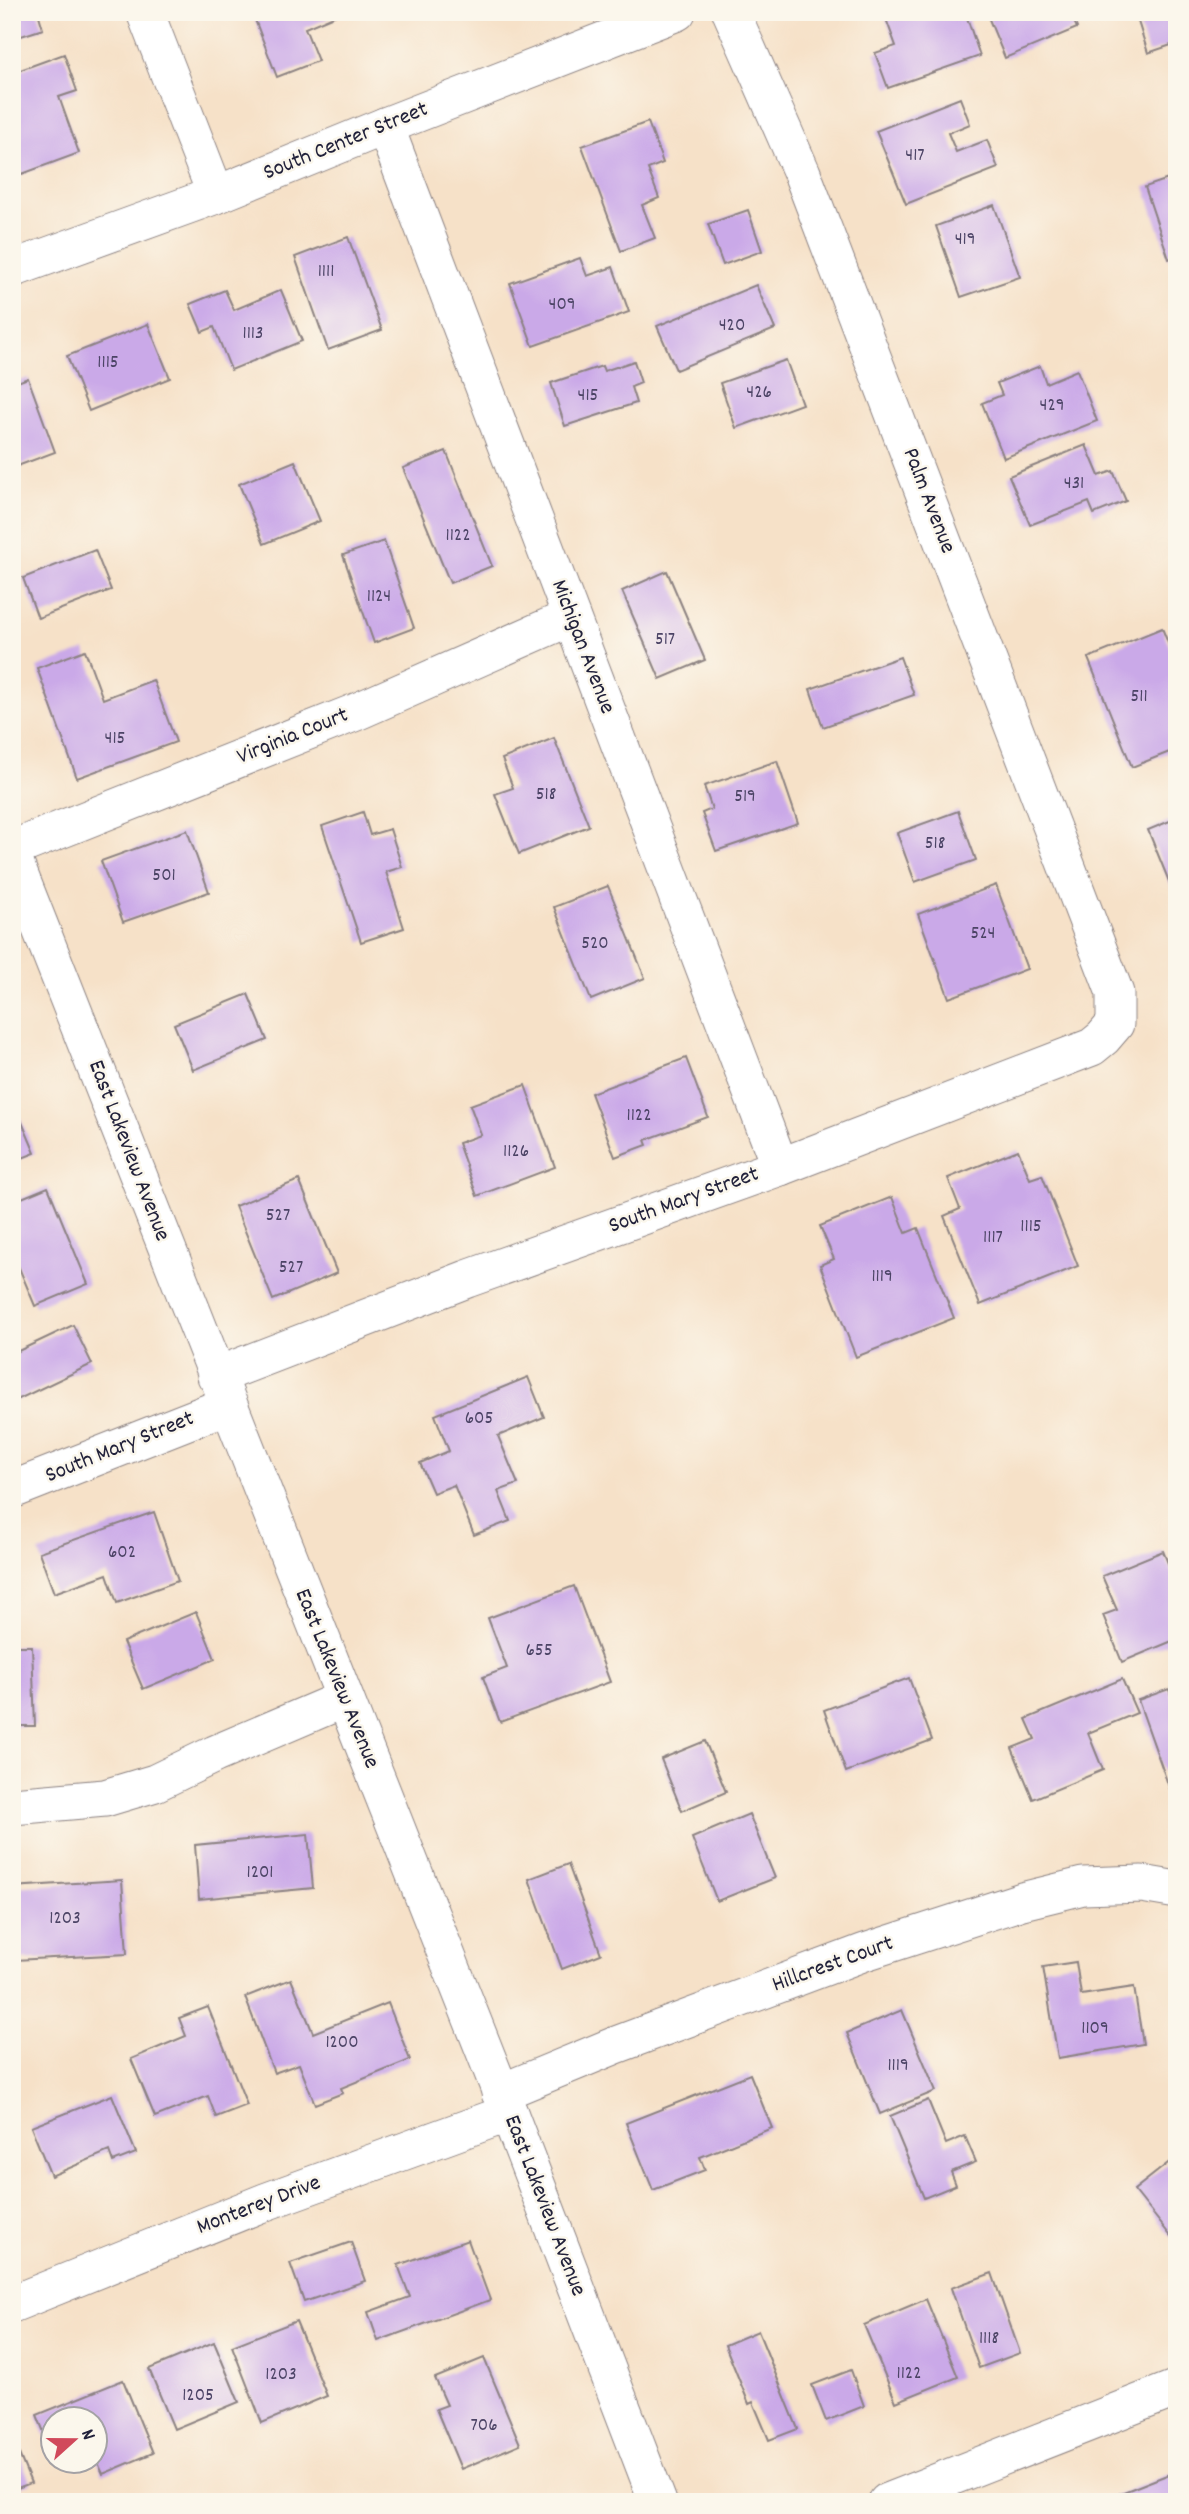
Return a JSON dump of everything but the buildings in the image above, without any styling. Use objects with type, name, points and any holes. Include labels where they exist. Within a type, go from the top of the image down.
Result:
[{"type":"street","points":[[145,12],[216,195]]},
{"type":"street","name":"Palm Avenue","points":[[731,12],[802,173],[1115,993]]},
{"type":"street","name":"South Center Street","points":[[12,269],[216,195],[668,14]]},
{"type":"street","name":"Michigan Avenue","points":[[385,126],[780,1167]]},
{"type":"street","name":"Virginia Court","points":[[12,849],[356,712],[571,617]]},
{"type":"street","name":"East Lakeview Avenue","points":[[12,856],[659,2502]]},
{"type":"street","name":"South Mary Street","points":[[12,1490],[222,1390],[467,1279],[780,1167],[1093,1047],[1115,1024],[1115,993]]},
{"type":"street","points":[[12,1806],[105,1798],[155,1783],[215,1754],[344,1699]]},
{"type":"street","name":"Hillcrest Court","points":[[504,2103],[616,2045],[866,1952],[1022,1901],[1083,1886],[1142,1884],[1177,1890]]},
{"type":"street","name":"Monterey Drive","points":[[12,2304],[504,2103]]},
{"type":"street","points":[[887,2502],[1177,2388]]}]
